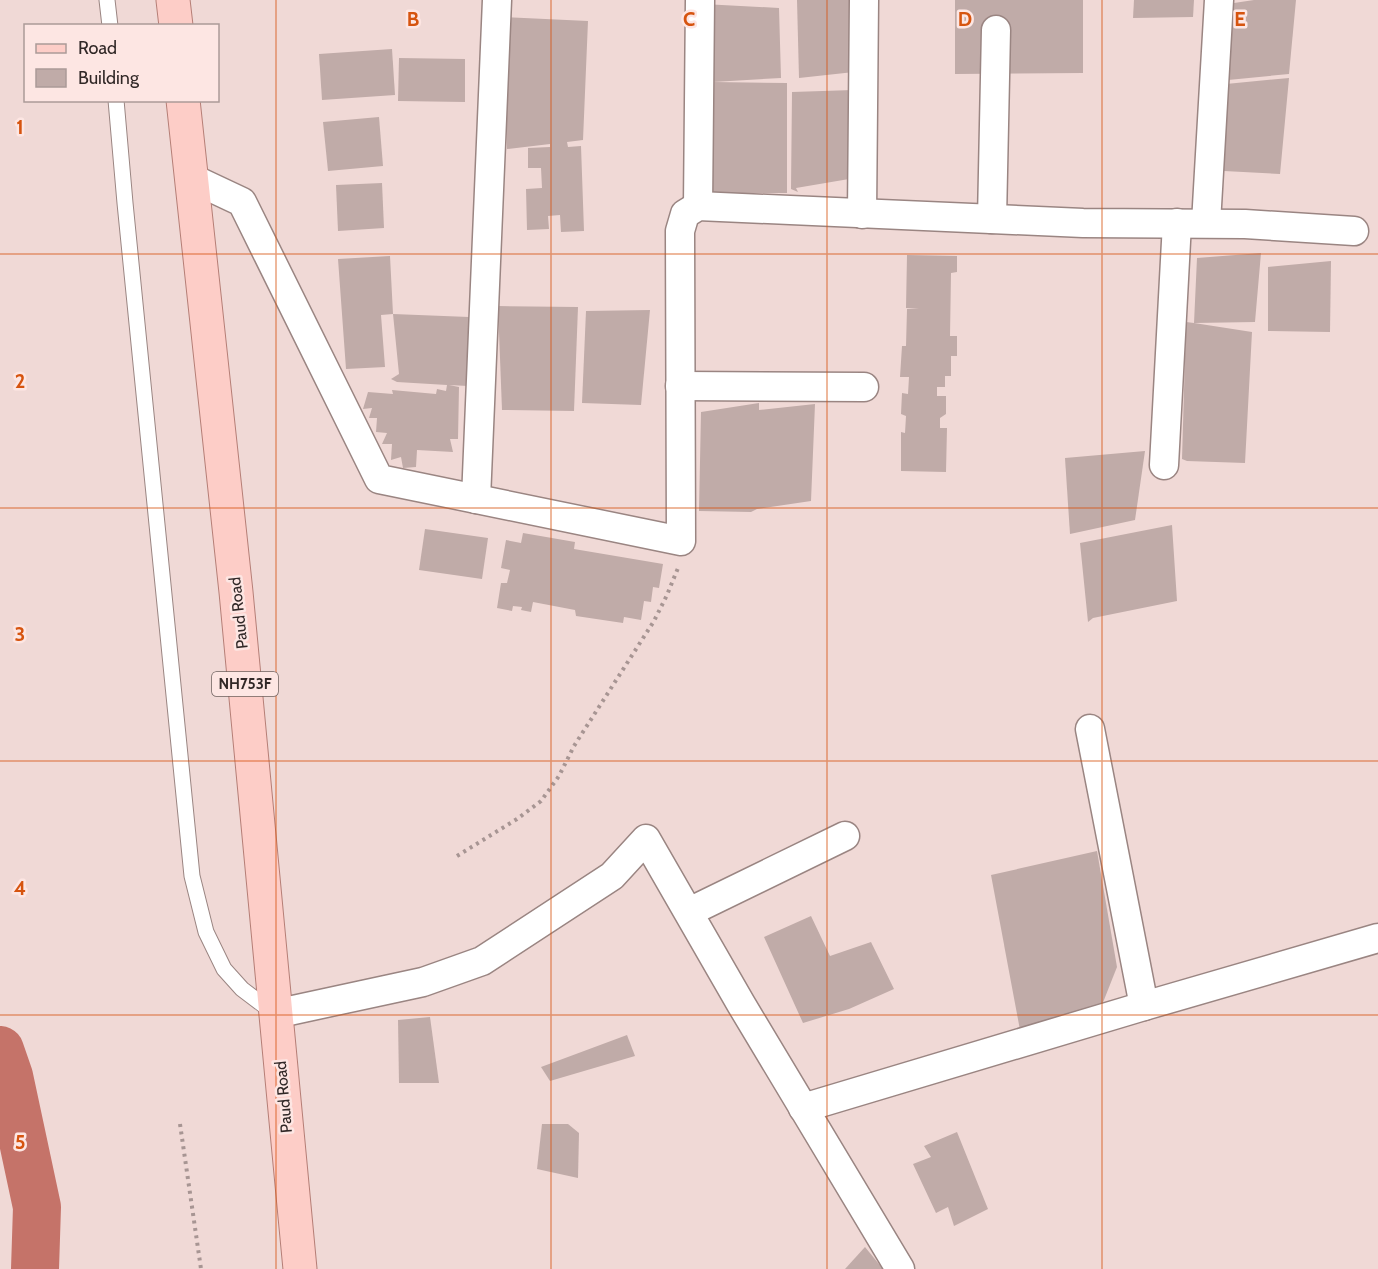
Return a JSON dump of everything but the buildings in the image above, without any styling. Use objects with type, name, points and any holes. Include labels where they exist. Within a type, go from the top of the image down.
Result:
[{"type":"main road","points":[[173,0],[176,24]]},
{"type":"main road","name":"Paud Road","points":[[183,102],[236,592],[300,1269]]},
{"type":"street","points":[[476,499],[497,0]]},
{"type":"street","points":[[698,207],[700,0]]},
{"type":"street","points":[[862,214],[864,0]]},
{"type":"street","points":[[1206,223],[1219,0]]},
{"type":"street","points":[[992,219],[996,30]]},
{"type":"street","points":[[191,178],[242,202],[379,479],[681,541],[680,231],[685,214],[698,207],[1083,223],[1245,224],[1354,231]]},
{"type":"street","points":[[1164,465],[1177,223]]},
{"type":"street","points":[[680,386],[864,387]]},
{"type":"street","points":[[1090,729],[1144,1006]]},
{"type":"street","points":[[689,912],[845,836]]},
{"type":"street","points":[[275,1014],[423,982],[483,961],[612,876],[646,840],[741,1004],[900,1269]]},
{"type":"street","points":[[803,1108],[1378,938]]},
{"type":"lane","points":[[107,0],[110,24]]},
{"type":"lane","points":[[116,102],[192,876],[206,932],[224,969],[242,989],[275,1014]]},
{"type":"path","points":[[457,856],[517,819],[541,801],[559,776],[574,746],[654,621],[677,570],[681,541]]},
{"type":"path","points":[[180,1124],[201,1269]]},
{"type":"waterway","points":[[0,1050],[9,1076],[37,1207],[35,1269]]}]
